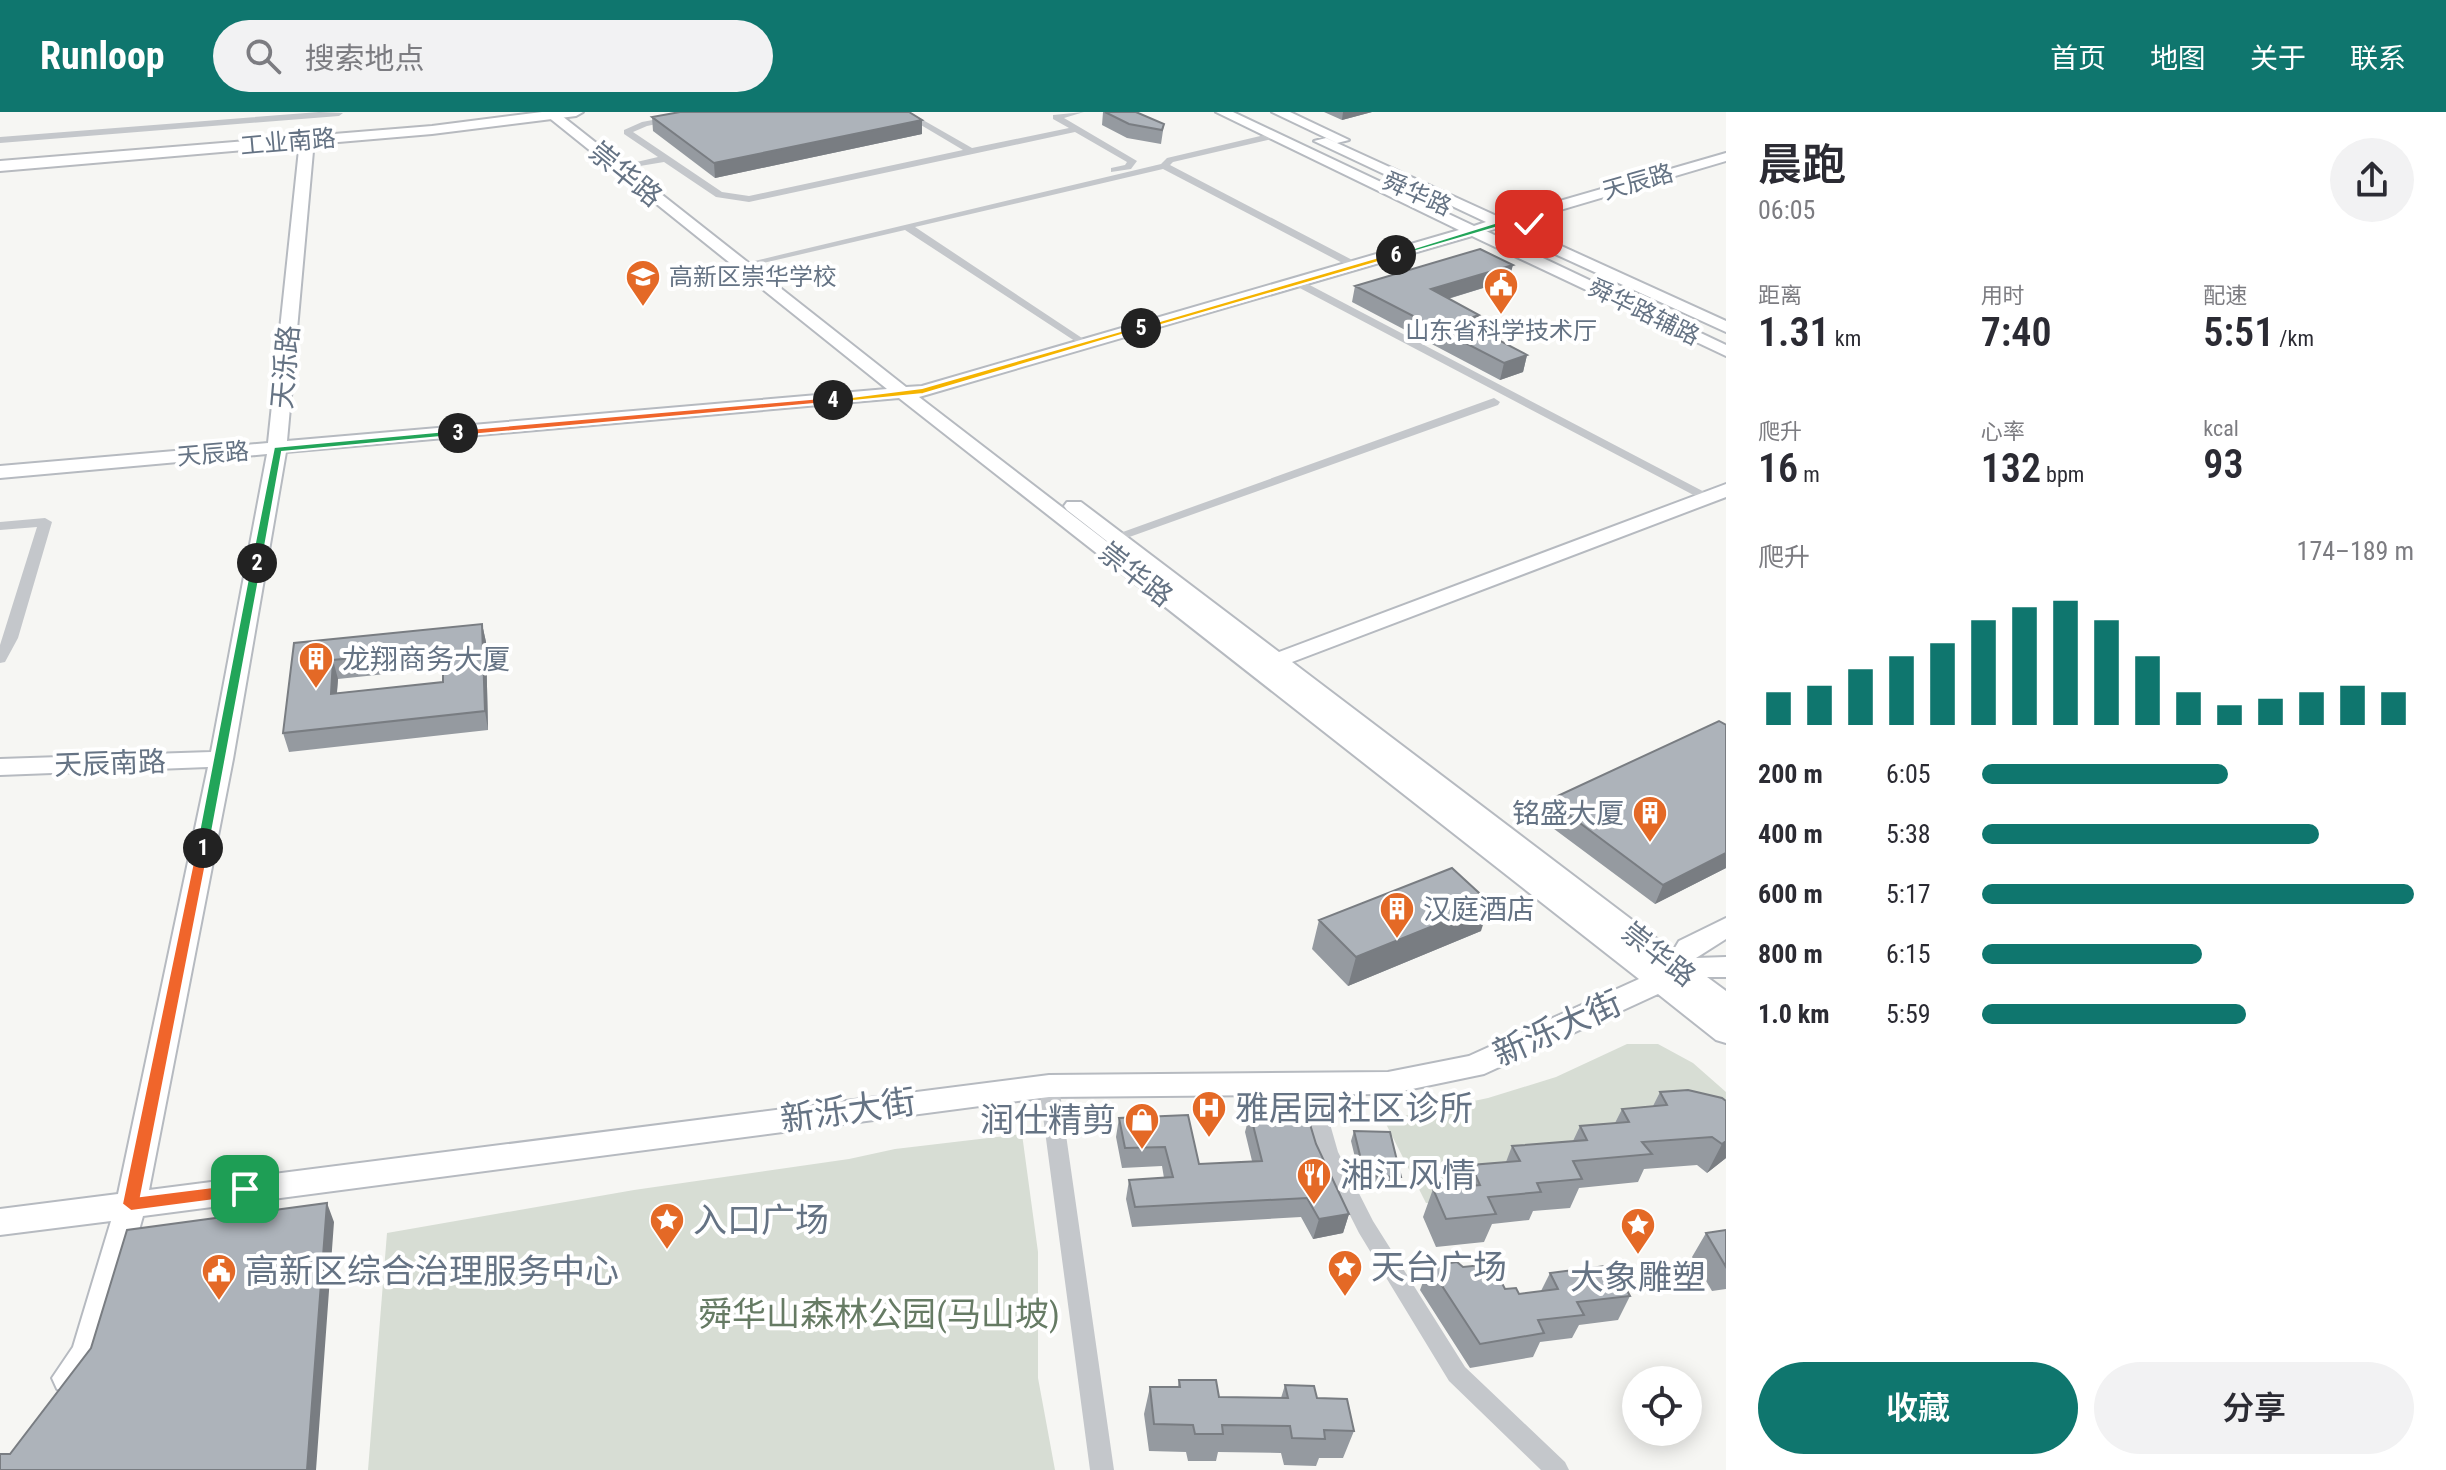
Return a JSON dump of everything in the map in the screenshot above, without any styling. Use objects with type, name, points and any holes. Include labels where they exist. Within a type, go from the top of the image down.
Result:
[{"type":"main road","name":"工业南路","points":[[0,157],[339,129],[500,112]]},
{"type":"main road","points":[[1223,112],[1273,136],[1505,224]]},
{"type":"main road","name":"舜华路","points":[[1239,112],[1505,224],[1726,337]]},
{"type":"main road","name":"舜华路","points":[[1256,112],[1726,327]]},
{"type":"main road","points":[[1279,112],[1505,224]]},
{"type":"main road","name":"工业南路","points":[[0,166],[432,130],[562,113]]},
{"type":"main road","name":"崇华路","points":[[562,113],[751,259],[913,392],[1116,537],[1277,660],[1668,975],[1726,1032]]},
{"type":"main road","name":"崇华路","points":[[562,113],[913,392],[1668,975],[1726,1006]]},
{"type":"main road","name":"天泺路","points":[[52,1400],[87,1354],[131,1204],[221,759],[277,449],[307,140]]},
{"type":"main road","name":"天辰路","points":[[0,472],[913,392],[1505,224],[1726,157]]},
{"type":"main road","name":"天辰路","points":[[1505,224],[1726,167]]},
{"type":"main road","name":"舜华路辅路","points":[[1505,224],[1726,313]]},
{"type":"main road","name":"舜华路辅路","points":[[1505,224],[1726,351]]},
{"type":"main road","points":[[1277,660],[1717,493]]},
{"type":"main road","name":"天辰南路","points":[[0,767],[221,759]]},
{"type":"main road","name":"新泺大街","points":[[1668,975],[1688,948],[1726,927]]},
{"type":"main road","name":"新泺大街","points":[[0,1222],[1049,1086],[1388,1083],[1474,1066],[1668,975],[1726,967]]},
{"type":"street","points":[[0,140],[339,112],[339,129]]},
{"type":"street","points":[[709,112],[645,124],[627,132],[719,195],[749,199],[1076,129]]},
{"type":"street","points":[[903,112],[972,152]]},
{"type":"street","points":[[751,259],[1128,167],[1132,161],[1056,117],[1080,112]]},
{"type":"street","points":[[751,259],[1164,166],[1170,160],[1273,136]]},
{"type":"street","points":[[631,166],[663,159]]},
{"type":"street","points":[[1164,166],[1356,266]]},
{"type":"street","points":[[906,226],[1084,344]]},
{"type":"street","points":[[1298,283],[1717,493]]},
{"type":"street","points":[[1116,537],[1494,402]]},
{"type":"street","points":[[0,526],[45,522],[11,638],[0,659]]},
{"type":"street","points":[[1308,1082],[1328,1152],[1366,1227],[1457,1374],[1557,1470]]},
{"type":"street","points":[[1049,1086],[1102,1470]]},
{"type":"green space","points":[[1627,1044],[1658,1044],[1693,1063],[1726,1092],[1726,1132],[1493,1181],[1444,1184],[1450,1202],[1426,1203],[1384,1120],[1488,1098],[1556,1077]]},
{"type":"green space","name":"舜华山森林公园(马山坡)","points":[[1022,1134],[1038,1252],[1038,1378],[1055,1470],[368,1470],[387,1233],[895,1149]]},
{"type":"building","points":[[680,112],[909,112],[922,120],[714,163],[652,117]]},
{"type":"building","points":[[1105,112],[1136,112],[1164,124],[1162,130],[1129,124]]},
{"type":"building","points":[[1480,249],[1513,265],[1431,289],[1479,315],[1462,321],[1527,355],[1504,363],[1355,286]]},
{"type":"building","points":[[482,624],[485,711],[283,733],[294,643]],"holes":[[[443,649],[443,682],[331,694],[333,660]]]},
{"type":"building","name":"铭盛大厦","points":[[1719,721],[1726,725],[1726,853],[1663,885],[1549,800]]},
{"type":"building","points":[[1452,868],[1490,903],[1356,957],[1319,920]]},
{"type":"building","points":[[1688,1090],[1726,1101],[1726,1141],[1722,1144],[1712,1137],[1642,1142],[1652,1154],[1573,1161],[1582,1179],[1537,1183],[1541,1192],[1488,1197],[1496,1214],[1446,1219],[1433,1189],[1480,1185],[1471,1165],[1520,1161],[1512,1146],[1587,1140],[1580,1126],[1629,1122],[1622,1109],[1667,1105],[1660,1092]]},
{"type":"building","points":[[1301,1111],[1309,1121],[1316,1144],[1349,1214],[1319,1219],[1307,1198],[1135,1207],[1129,1180],[1173,1177],[1165,1147],[1125,1148],[1119,1118],[1188,1115],[1199,1164],[1262,1161],[1250,1113]]},
{"type":"building","points":[[1354,1131],[1390,1132],[1401,1177],[1365,1176]]},
{"type":"building","name":"高新区综合治理服务中心","points":[[327,1203],[307,1470],[0,1470],[0,1454],[10,1454],[91,1348],[127,1230]]},
{"type":"building","points":[[1726,1230],[1726,1267],[1706,1233]]},
{"type":"building","points":[[1457,1262],[1463,1267],[1492,1264],[1505,1289],[1516,1288],[1519,1294],[1558,1289],[1550,1273],[1613,1265],[1630,1296],[1577,1302],[1584,1315],[1538,1320],[1544,1333],[1480,1344],[1429,1266]]},
{"type":"building","points":[[1179,1380],[1216,1380],[1219,1397],[1288,1398],[1285,1385],[1314,1386],[1317,1398],[1347,1399],[1354,1431],[1324,1430],[1325,1439],[1292,1438],[1290,1426],[1222,1425],[1223,1434],[1195,1434],[1193,1425],[1154,1424],[1150,1387],[1180,1387]]},
{"type":"place","name":"高新区崇华学校","points":[[643,308]]},
{"type":"place","name":"山东省科学技术厅","points":[[1501,316]]},
{"type":"place","name":"龙翔商务大厦","points":[[316,690]]},
{"type":"place","name":"铭盛大厦","points":[[1650,844]]},
{"type":"place","name":"汉庭酒店","points":[[1397,940]]},
{"type":"place","name":"雅居园社区诊所","points":[[1209,1139]]},
{"type":"place","name":"润仕精剪","points":[[1142,1151]]},
{"type":"place","name":"湘江风情","points":[[1314,1206]]},
{"type":"place","name":"入口广场","points":[[667,1251]]},
{"type":"place","name":"大象雕塑","points":[[1638,1256]]},
{"type":"place","name":"天台广场","points":[[1345,1298]]},
{"type":"place","name":"高新区综合治理服务中心","points":[[219,1302]]},
{"type":"route","points":[[245,1189],[131,1204],[221,759],[277,449],[923,391],[1504,223],[1529,224]]}]
